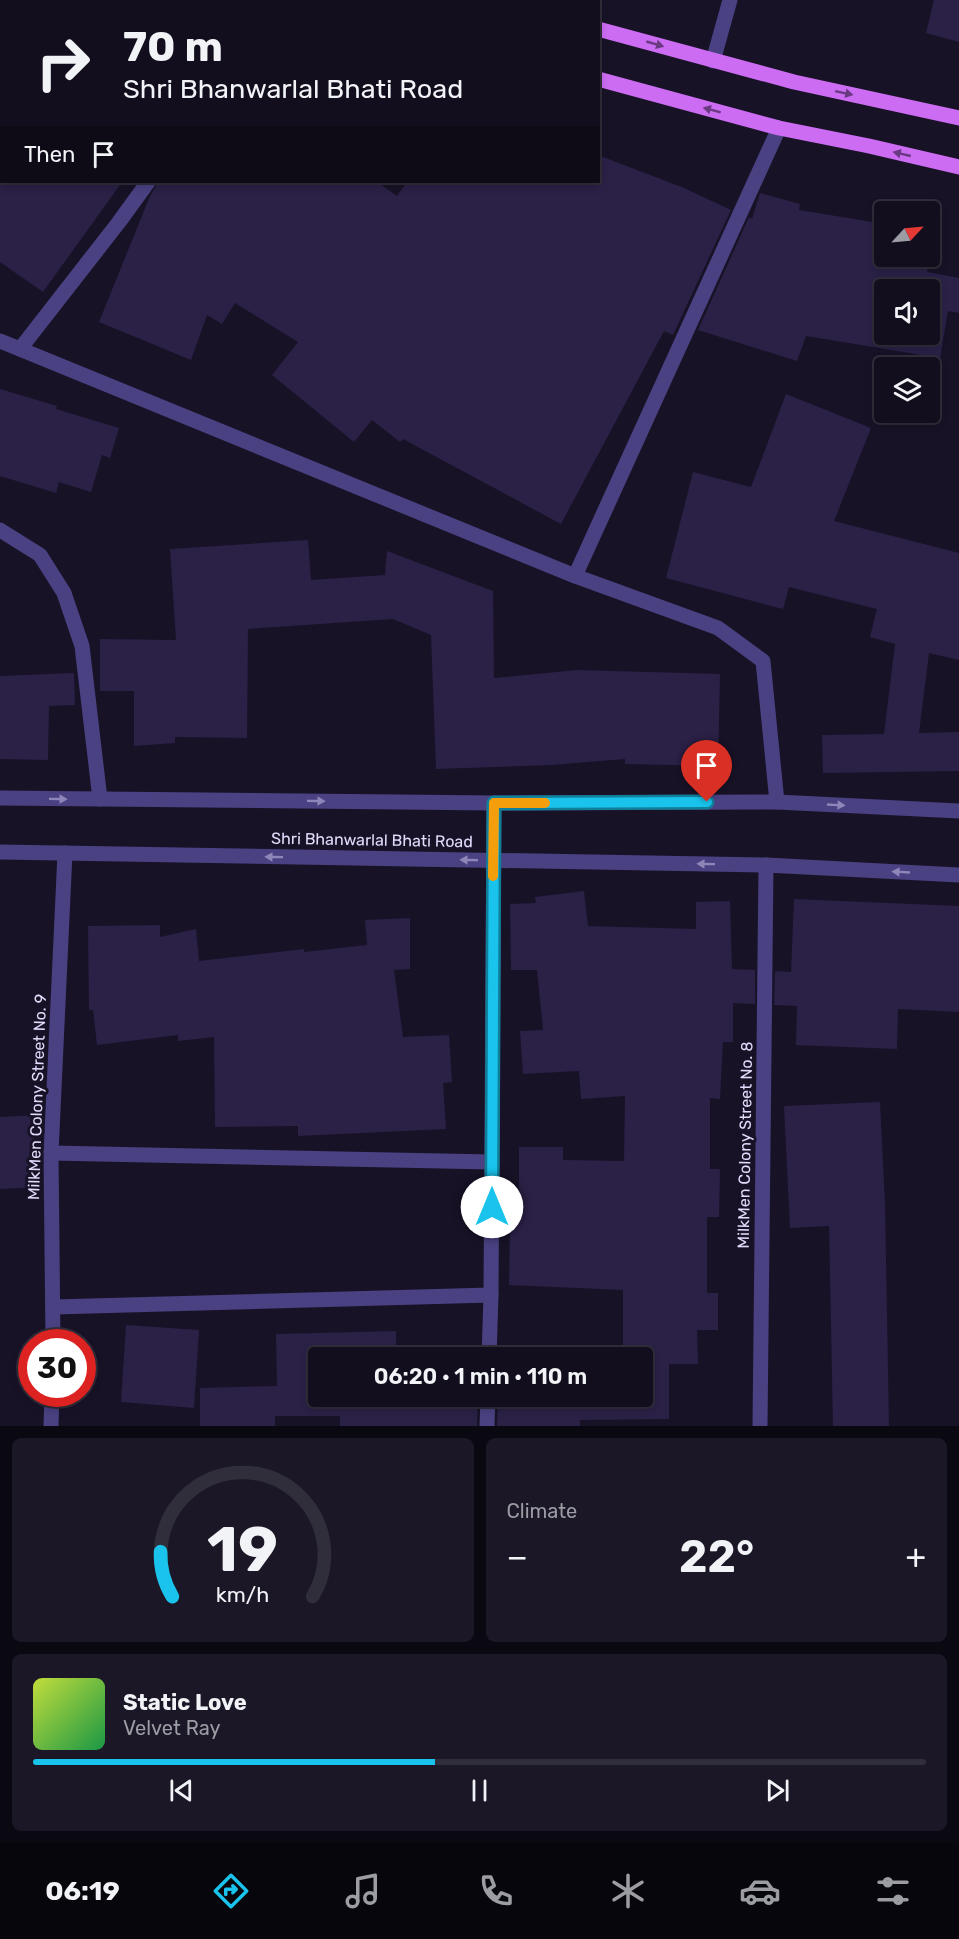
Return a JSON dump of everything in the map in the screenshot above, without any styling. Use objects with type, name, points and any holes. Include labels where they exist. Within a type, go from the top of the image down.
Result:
[{"type":"main road","points":[[600,29],[794,82],[959,118]]},
{"type":"main road","points":[[600,80],[779,128],[959,167]]},
{"type":"street","points":[[714,61],[730,0]]},
{"type":"street","points":[[575,576],[779,128]]},
{"type":"street","points":[[20,349],[147,183]]},
{"type":"street","points":[[0,341],[575,576],[718,628],[763,661],[777,802]]},
{"type":"street","points":[[0,530],[5,531],[40,555],[64,593],[82,646],[100,799]]},
{"type":"street","points":[[0,798],[494,803],[777,802],[959,811]]},
{"type":"street","points":[[489,1347],[494,803]]},
{"type":"street","name":"Shri Bhanwarlal Bhati Road","points":[[0,852],[766,865],[959,875]]},
{"type":"street","name":"MilkMen Colony Street No. 9","points":[[53,1329],[51,1154],[65,853]]},
{"type":"street","name":"MilkMen Colony Street No. 8","points":[[760,1426],[766,865]]},
{"type":"street","points":[[51,1154],[492,1162]]},
{"type":"street","points":[[54,1307],[491,1295]]},
{"type":"street","points":[[51,1426],[52,1407]]},
{"type":"street","points":[[487,1426],[488,1407]]},
{"type":"building","points":[[934,0],[959,0],[959,42],[926,33]]},
{"type":"building","points":[[600,156],[684,188],[731,210],[673,335],[664,331],[561,524],[403,439],[400,442],[372,420],[354,442],[272,375],[298,342],[235,303],[222,324],[207,315],[191,360],[99,322],[150,196],[157,183],[378,183],[397,196],[406,183],[600,183]]},
{"type":"building","points":[[0,183],[121,183],[43,292],[0,262]]},
{"type":"building","points":[[760,193],[800,204],[799,210],[874,222],[874,267],[928,267],[927,272],[959,278],[959,313],[948,311],[940,358],[806,336],[797,361],[698,330],[749,217],[752,219]]},
{"type":"building","points":[[0,389],[119,428],[110,458],[102,455],[91,492],[59,482],[56,493],[0,476]]},
{"type":"building","points":[[786,394],[871,428],[834,521],[959,553],[959,660],[929,653],[919,733],[959,732],[959,771],[823,773],[822,735],[884,734],[895,644],[870,637],[877,609],[789,587],[783,609],[666,578],[693,472],[751,487]]},
{"type":"building","points":[[308,540],[311,580],[385,575],[387,551],[493,591],[494,678],[577,670],[720,674],[718,766],[625,764],[625,759],[551,765],[436,769],[431,635],[393,619],[248,629],[247,738],[175,737],[175,743],[134,746],[134,691],[100,691],[100,639],[176,640],[170,549]]},
{"type":"building","points":[[74,673],[75,705],[49,706],[48,760],[0,759],[0,676]]},
{"type":"building","points":[[584,891],[588,926],[696,929],[696,902],[730,901],[732,969],[755,970],[755,1004],[733,1003],[733,1042],[723,1042],[720,1099],[710,1098],[710,1169],[720,1169],[719,1217],[707,1217],[707,1293],[718,1293],[718,1330],[697,1330],[698,1364],[669,1364],[669,1419],[580,1420],[580,1426],[497,1426],[498,1407],[653,1407],[653,1347],[623,1347],[623,1290],[509,1285],[510,1224],[519,1224],[519,1147],[563,1147],[563,1160],[624,1161],[625,1096],[581,1099],[579,1071],[523,1074],[520,1031],[543,1030],[537,970],[511,970],[510,904],[536,903],[535,897]]},
{"type":"building","points":[[794,899],[959,906],[959,1012],[898,1009],[897,1049],[796,1045],[797,1006],[774,1005],[775,971],[791,972]]},
{"type":"building","points":[[410,918],[410,969],[394,970],[403,1037],[449,1035],[452,1082],[443,1083],[446,1129],[298,1136],[298,1126],[215,1127],[214,1037],[178,1041],[178,1035],[97,1045],[93,1010],[89,1010],[88,926],[160,925],[160,937],[196,929],[199,961],[304,949],[304,952],[367,945],[365,920]]},
{"type":"building","points":[[880,1102],[885,1204],[889,1426],[833,1426],[829,1226],[790,1228],[784,1106]]},
{"type":"building","points":[[38,1115],[40,1187],[0,1189],[0,1117]]},
{"type":"building","points":[[126,1325],[199,1330],[194,1408],[121,1402]]},
{"type":"building","points":[[396,1331],[396,1347],[308,1347],[308,1407],[478,1407],[477,1426],[340,1426],[340,1416],[275,1416],[275,1426],[200,1426],[200,1388],[277,1386],[276,1334]]},
{"type":"slow traffic","points":[[493,876],[494,803],[545,803]]},
{"type":"route","points":[[492,1207],[494,803],[707,802]]}]
